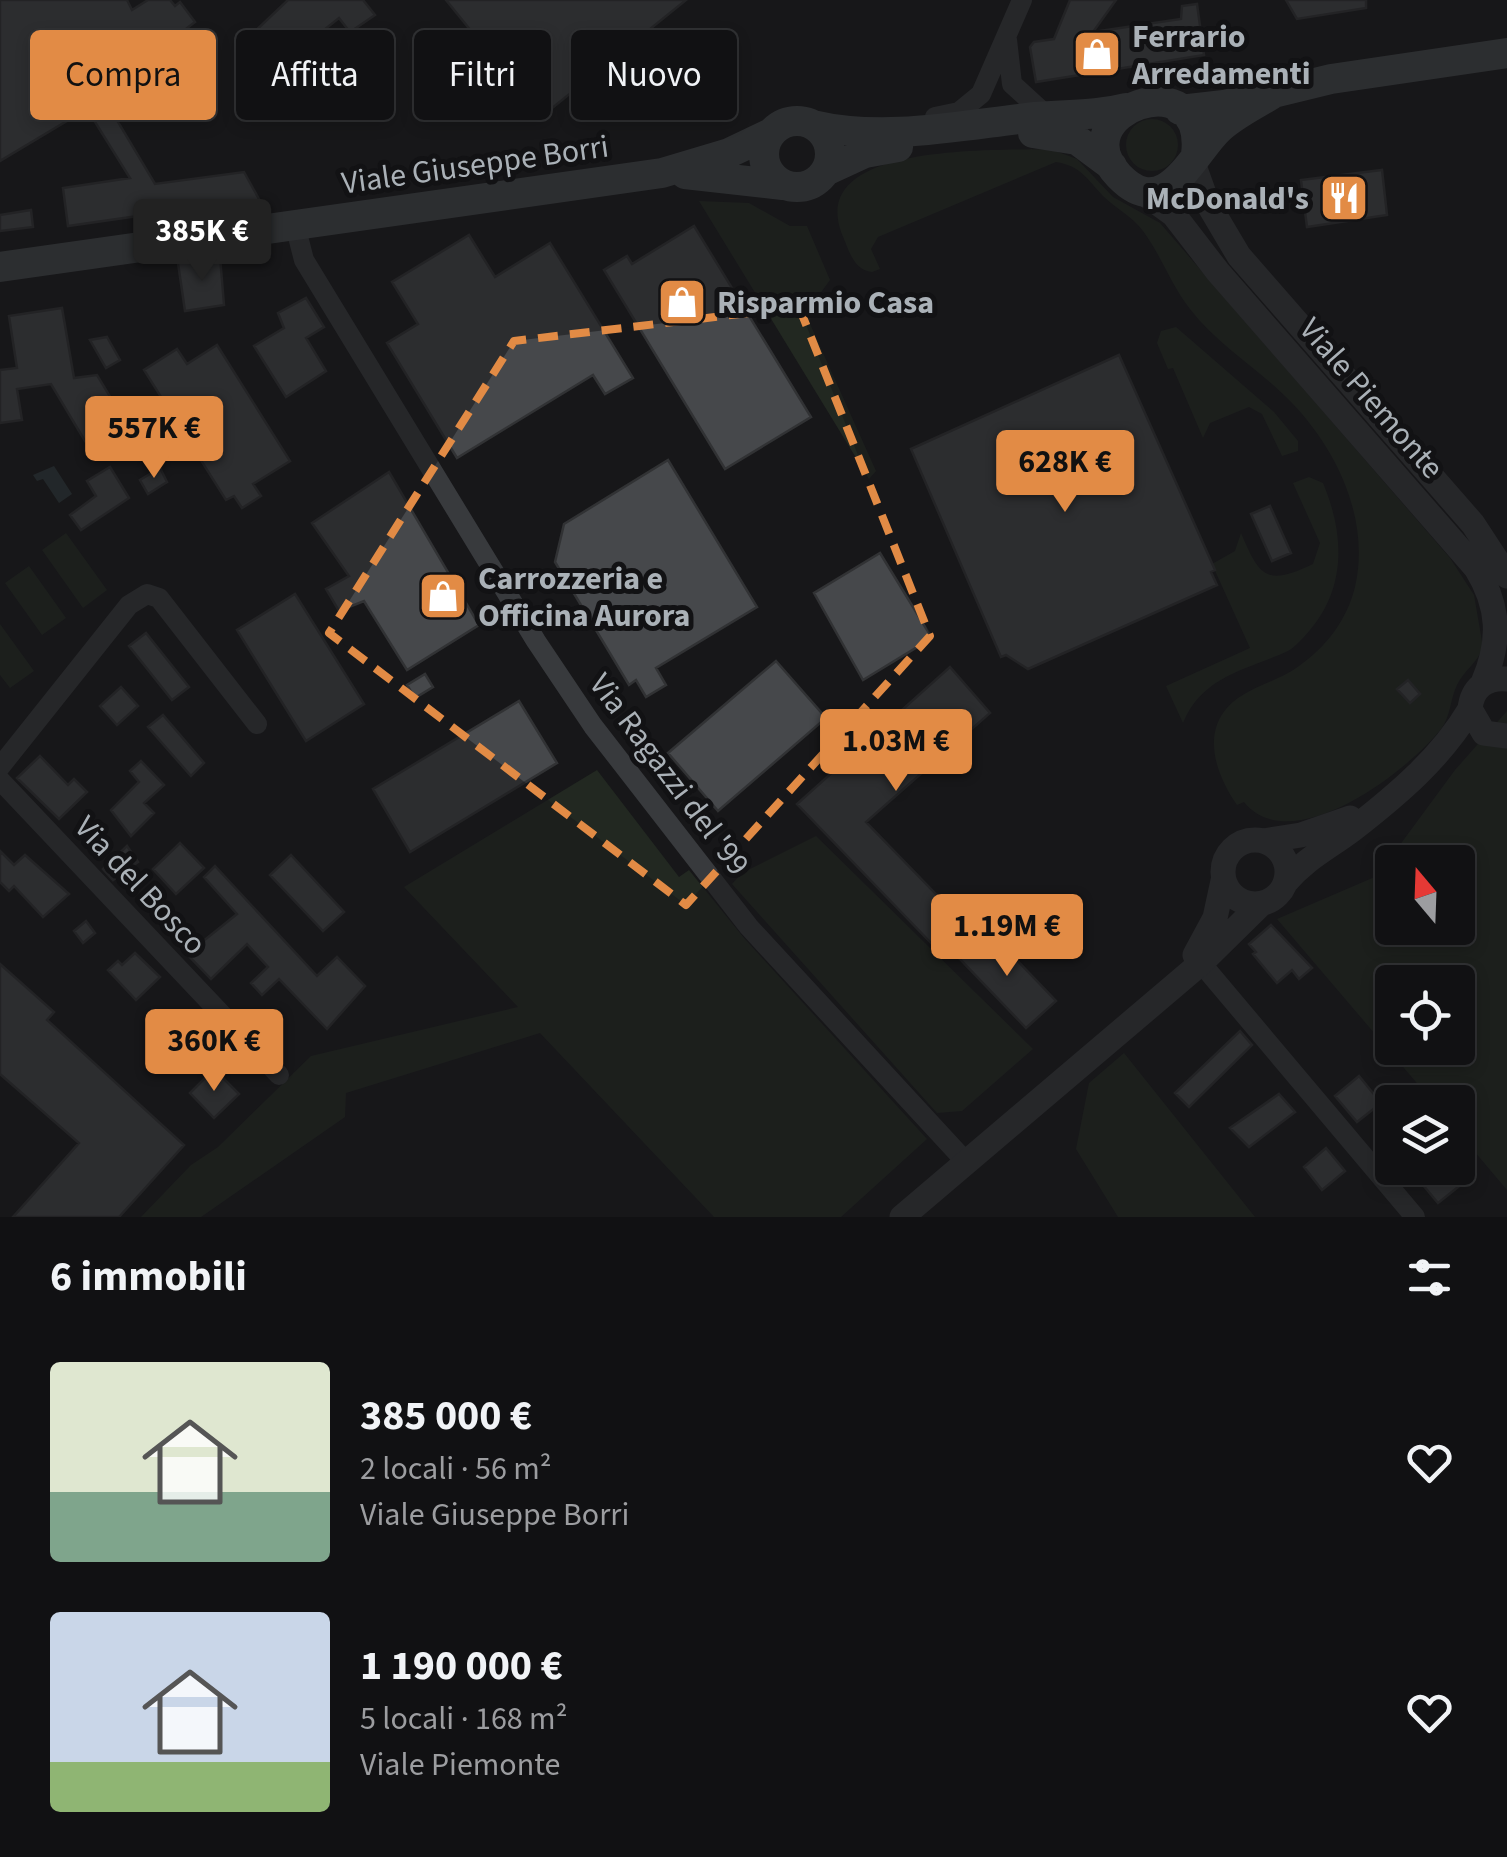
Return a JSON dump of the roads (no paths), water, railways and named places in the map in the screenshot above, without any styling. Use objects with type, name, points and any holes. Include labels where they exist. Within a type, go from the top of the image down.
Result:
[{"type":"main road","name":"Viale Giuseppe Borri","points":[[0,267],[662,172],[728,152],[790,122],[871,133],[1047,116],[1089,116],[1154,100],[1180,110],[1271,95],[1331,79],[1507,53]]},
{"type":"main road","name":"Viale Giuseppe Borri","points":[[662,172],[802,187],[826,171],[878,150],[1026,133],[1078,140],[1123,176],[1162,190],[1175,184],[1225,124],[1271,95]]},
{"type":"main road","points":[[1123,176],[1108,154],[1110,129],[1126,108]]},
{"type":"main road","points":[[1180,110],[1196,132],[1195,159]]},
{"type":"main road","points":[[813,125],[830,149],[826,171]]},
{"type":"main road","points":[[771,133],[764,146],[765,165],[783,184]]},
{"type":"street","points":[[871,133],[897,121],[953,114],[972,104],[987,85],[996,50],[1022,0]]},
{"type":"street","points":[[1008,31],[1010,80],[1024,99],[1047,116]]},
{"type":"street","name":"Viale Piemonte","points":[[1195,159],[1207,202],[1239,256],[1479,530],[1507,576]]},
{"type":"street","name":"Viale Piemonte","points":[[1123,176],[1179,220],[1218,272],[1476,568],[1491,600],[1498,630],[1495,681],[1474,693],[1470,709]]},
{"type":"street","name":"Via Ragazzi del '99","points":[[296,224],[304,260],[581,709],[749,927],[966,1162]]},
{"type":"street","points":[[0,767],[129,605],[147,594],[159,598],[257,724]]},
{"type":"street","points":[[902,1217],[1192,968],[1260,904],[1276,897],[1308,859],[1442,753],[1470,709]]},
{"type":"street","points":[[1470,709],[1479,730],[1500,736]]},
{"type":"street","points":[[1442,753],[1500,736]]},
{"type":"street","name":"Via del Bosco","points":[[0,780],[279,1074]]},
{"type":"street","points":[[1192,968],[1214,918],[1229,853],[1245,842],[1300,836],[1378,807]]},
{"type":"street","points":[[1263,841],[1284,858],[1286,883]]},
{"type":"street","points":[[1224,881],[1241,902],[1260,904]]},
{"type":"street","points":[[1192,968],[1416,1217]]},
{"type":"place","name":"Ferrario Arredamenti","points":[[1097,54]]},
{"type":"place","name":"McDonald's","points":[[1344,198]]},
{"type":"place","name":"Risparmio Casa","points":[[682,302]]},
{"type":"place","name":"Carrozzeria e Officina Aurora","points":[[443,596]]}]
